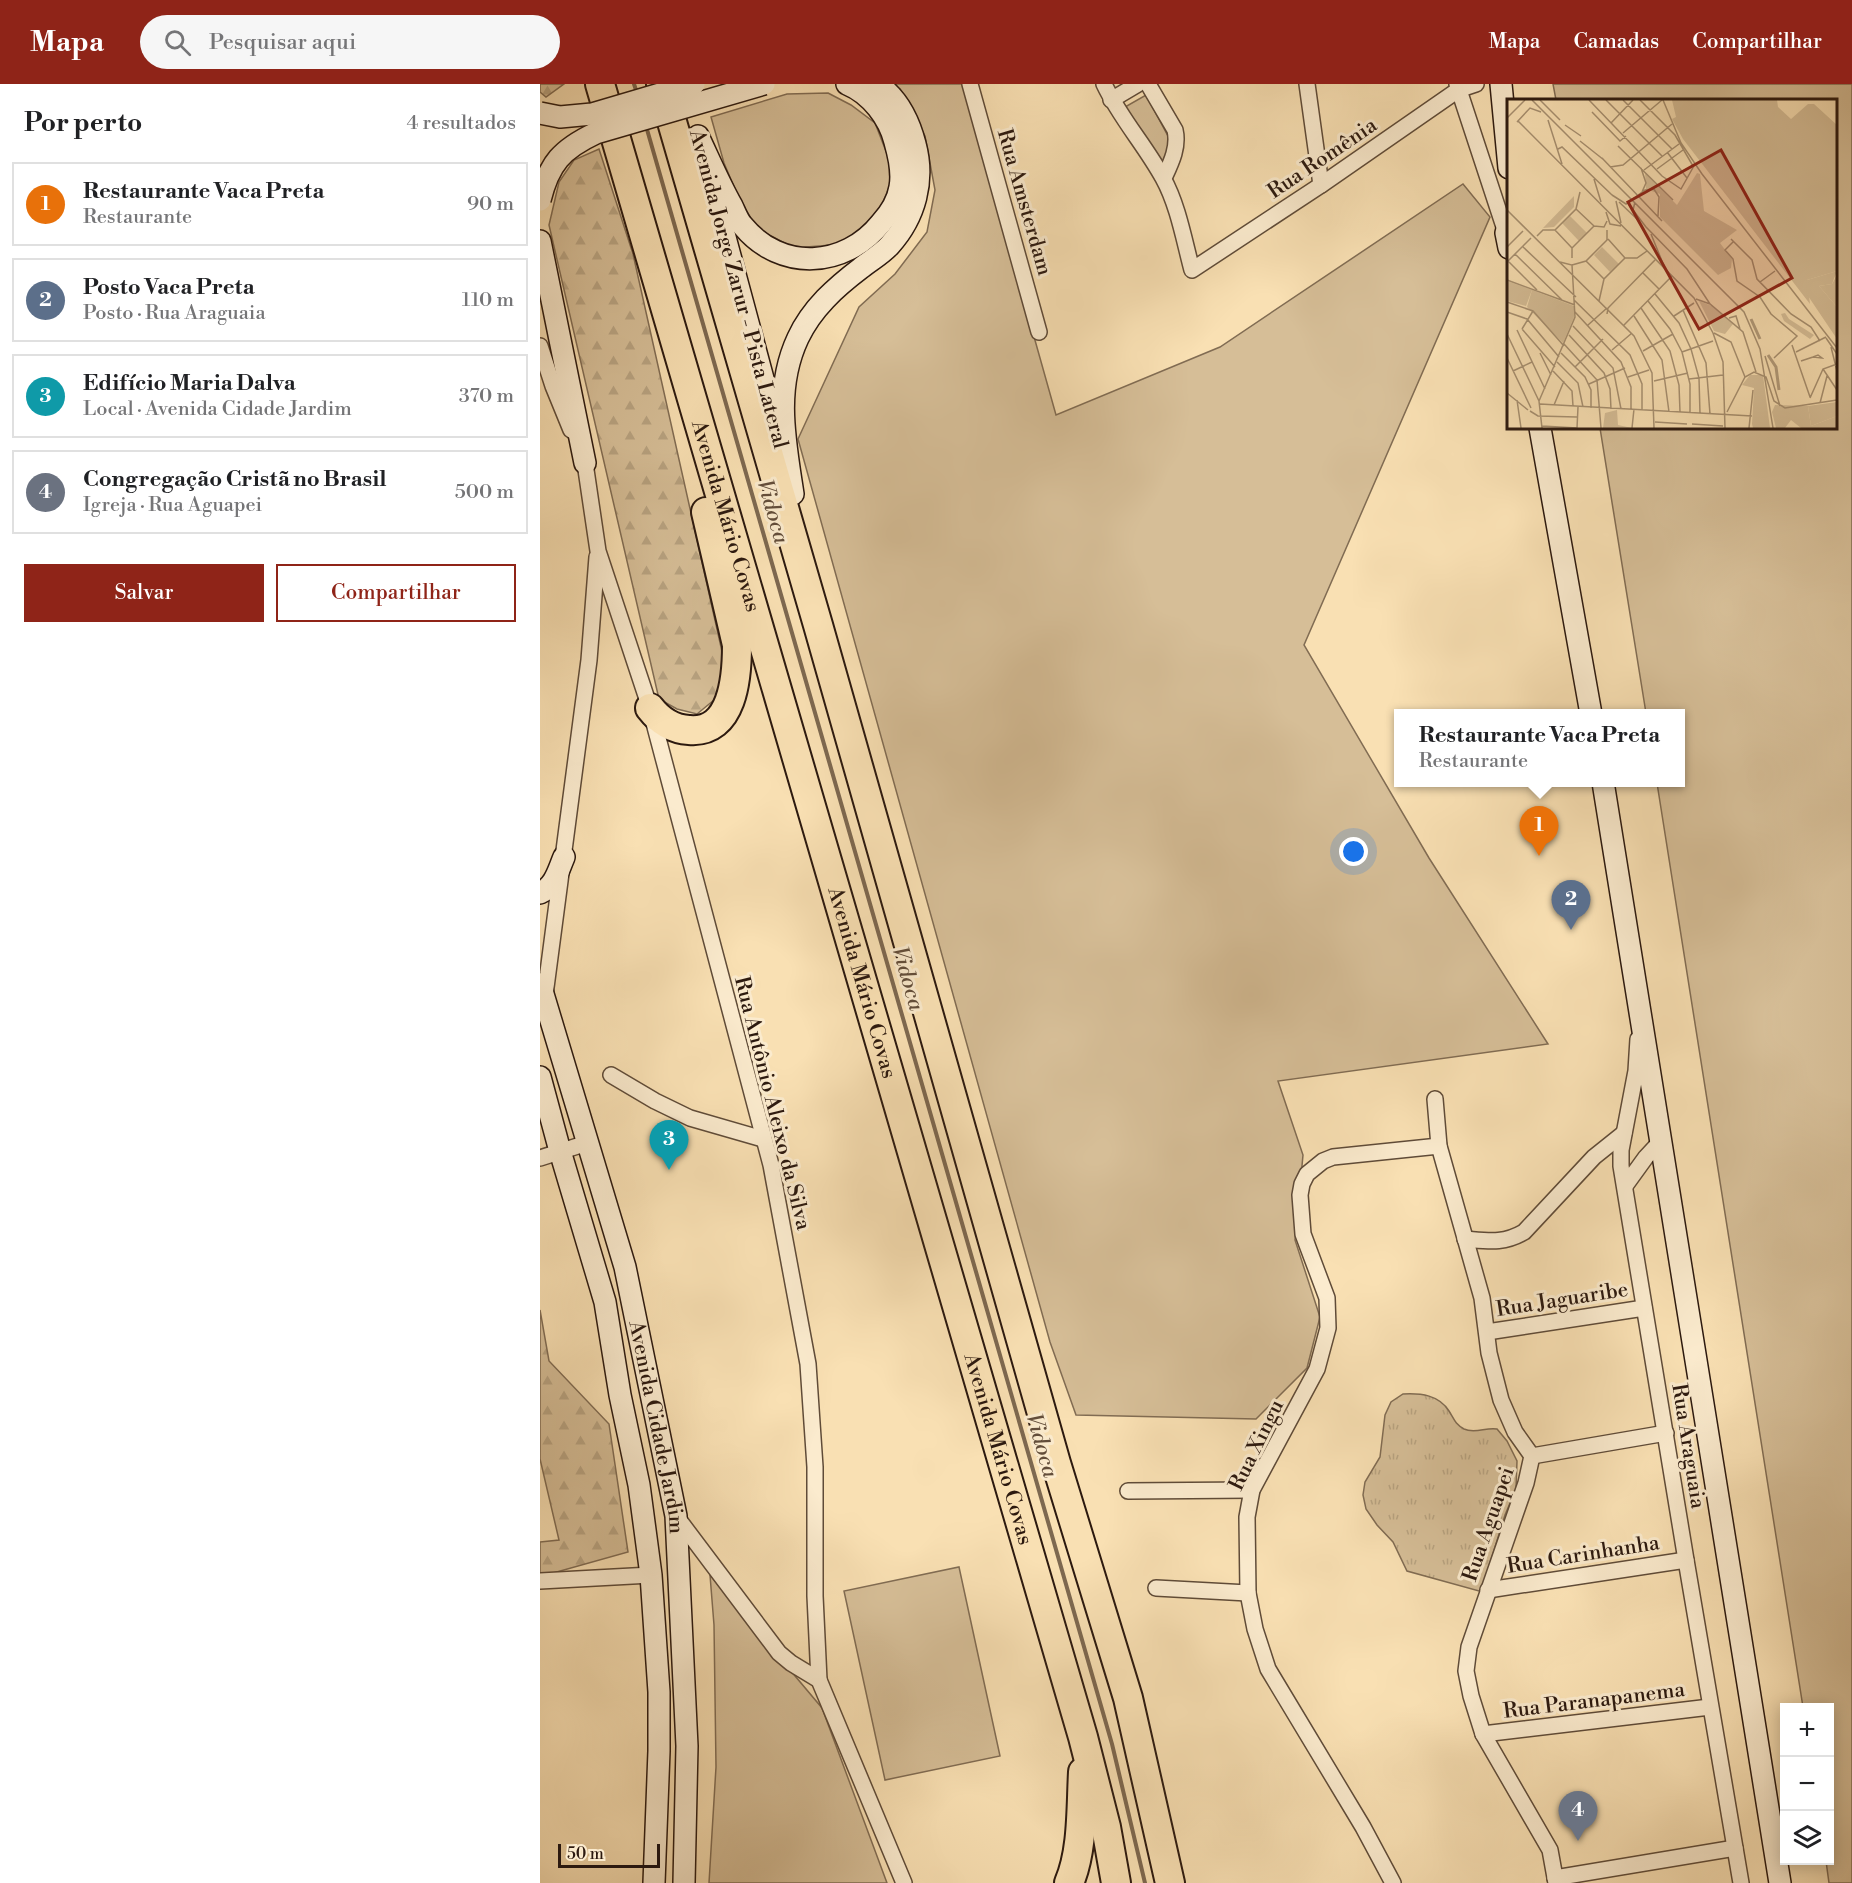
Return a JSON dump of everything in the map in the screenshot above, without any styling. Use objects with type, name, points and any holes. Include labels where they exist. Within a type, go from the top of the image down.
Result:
[{"type":"highway","name":"Avenida Mário Covas","points":[[600,84],[1083,1737],[1106,1827],[1116,1883]]},
{"type":"highway","points":[[661,84],[818,625],[1053,1452],[1128,1698],[1170,1883]]},
{"type":"highway","points":[[650,708],[666,724],[680,730],[695,731],[717,723],[731,698],[737,662],[733,628],[680,406],[670,328]]},
{"type":"highway","points":[[794,495],[818,625]]},
{"type":"highway","points":[[1069,1883],[1075,1869],[1079,1840],[1083,1737]]},
{"type":"main road","name":"Avenida Jorge Zarur - Pista Lateral","points":[[685,84],[794,495]]},
{"type":"main road","points":[[540,113],[560,117],[592,114],[694,84]]},
{"type":"main road","points":[[540,200],[550,172],[557,160],[572,145],[596,133],[764,84]]},
{"type":"main road","points":[[698,136],[742,226],[768,248],[789,258],[821,259],[845,252],[871,237],[890,213],[900,188],[900,160],[892,128],[876,105],[847,84]]},
{"type":"main road","points":[[794,495],[783,427],[782,406],[785,379],[798,338],[810,317],[824,300],[889,246],[911,215],[917,198],[918,155],[910,126],[899,106],[877,84]]},
{"type":"main road","points":[[1501,84],[1507,147]]},
{"type":"main road","points":[[540,241],[585,463]]},
{"type":"main road","points":[[1540,429],[1589,709]]},
{"type":"main road","points":[[1604,787],[1659,1143],[1780,1883]]},
{"type":"main road","points":[[540,893],[553,883],[564,857]]},
{"type":"main road","name":"Avenida Cidade Jardim","points":[[542,992],[625,1267],[676,1516],[687,1746],[684,1883]]},
{"type":"main road","name":"Avenida Cidade Jardim","points":[[540,1077],[550,1155],[605,1302],[620,1395],[639,1485],[651,1575],[659,1704],[654,1883]]},
{"type":"street","name":"Rua Amsterdam","points":[[970,84],[1040,332]]},
{"type":"street","points":[[1104,84],[1111,100],[1164,178]]},
{"type":"street","points":[[1111,100],[1138,84]]},
{"type":"street","points":[[1148,84],[1175,130],[1175,152],[1164,178]]},
{"type":"street","points":[[1306,84],[1321,185]]},
{"type":"street","name":"Rua Romênia","points":[[1164,178],[1192,270],[1321,185],[1457,87],[1476,84]]},
{"type":"street","points":[[1457,87],[1507,232]]},
{"type":"street","points":[[540,346],[553,386],[585,463],[598,551],[589,660],[564,857],[542,992]]},
{"type":"street","name":"Rua Antônio Aleixo da Silva","points":[[598,551],[650,708],[771,1165],[808,1364],[815,1467],[815,1596],[819,1680],[903,1883]]},
{"type":"street","name":"Rua Araguaia","points":[[1640,1016],[1636,1071],[1624,1133],[1621,1166],[1741,1883]]},
{"type":"street","points":[[611,1075],[655,1101],[690,1118],[763,1139]]},
{"type":"street","name":"Rua Aguapei","points":[[1435,1099],[1439,1146],[1482,1298],[1490,1353],[1501,1400],[1515,1432],[1532,1456],[1526,1483],[1469,1647],[1466,1671],[1471,1696],[1484,1734],[1550,1850],[1556,1880]]},
{"type":"street","points":[[1465,1239],[1511,1240],[1524,1232],[1594,1157],[1624,1133]]},
{"type":"street","points":[[550,1155],[587,1143]]},
{"type":"street","points":[[1625,1186],[1659,1143]]},
{"type":"street","name":"Rua Xingu","points":[[1393,1883],[1363,1827],[1268,1669],[1255,1629],[1248,1593],[1247,1517],[1252,1490],[1317,1369],[1328,1328],[1327,1298],[1303,1234],[1300,1195],[1302,1184],[1314,1167],[1333,1157],[1439,1146]]},
{"type":"street","name":"Rua Jaguaribe","points":[[1487,1332],[1644,1308]]},
{"type":"street","points":[[1532,1456],[1666,1433]]},
{"type":"street","points":[[1128,1491],[1252,1490]]},
{"type":"street","points":[[676,1516],[779,1653],[819,1680]]},
{"type":"street","name":"Rua Carinhanha","points":[[1488,1590],[1686,1560]]},
{"type":"street","points":[[540,1581],[651,1575]]},
{"type":"street","points":[[1156,1588],[1248,1593]]},
{"type":"street","name":"Rua Paranapanema","points":[[1484,1734],[1710,1707]]},
{"type":"street","points":[[1556,1880],[1735,1848]]},
{"type":"green space","points":[[540,84],[564,84],[546,97],[540,92]]},
{"type":"green space","points":[[892,84],[963,84],[1056,415],[1220,347],[1463,184],[1490,217],[1304,645],[1429,858],[1548,1044],[1278,1081],[1303,1155],[1295,1240],[1320,1317],[1307,1368],[1256,1419],[1076,1415],[1050,1342],[798,439],[859,307],[895,274],[927,232],[935,190],[925,136],[900,89]]},
{"type":"green space","points":[[1553,84],[1852,84],[1852,1883],[1829,1883],[1827,1865],[1834,1865],[1834,1703],[1802,1703],[1658,787],[1685,787],[1685,709],[1645,709],[1600,429],[1837,429],[1837,99],[1556,99]]},
{"type":"green space","points":[[828,93],[851,105],[875,123],[889,159],[890,185],[876,219],[844,244],[794,248],[758,229],[740,201],[724,163],[711,117],[787,94]]},
{"type":"green space","points":[[1146,95],[1169,138],[1168,150],[1163,163],[1125,107]]},
{"type":"green space","points":[[599,149],[633,254],[723,656],[723,676],[714,700],[697,714],[677,709],[659,699],[549,225],[559,182],[574,160]]},
{"type":"green space","points":[[540,1310],[549,1361],[609,1424],[628,1552],[546,1575],[540,1575],[540,1542],[559,1540],[540,1459]]},
{"type":"green space","points":[[1403,1394],[1435,1398],[1445,1406],[1464,1429],[1472,1431],[1497,1429],[1507,1441],[1517,1461],[1516,1489],[1505,1515],[1482,1589],[1479,1591],[1407,1571],[1393,1542],[1366,1509],[1363,1495],[1365,1482],[1380,1457],[1385,1415],[1391,1402]]},
{"type":"green space","points":[[959,1567],[1000,1756],[885,1780],[844,1591]]},
{"type":"green space","points":[[710,1575],[822,1708],[887,1883],[709,1883],[716,1767],[714,1625]]},
{"type":"waterway","name":"Vidoca","points":[[634,84],[637,93]]},
{"type":"waterway","name":"Vidoca","points":[[646,126],[1112,1744],[1145,1883]]},
{"type":"place","name":"Restaurante Vaca Preta","points":[[1539,856]]},
{"type":"place","name":"Posto Vaca Preta","points":[[1571,930]]},
{"type":"place","name":"Edifício Maria Dalva","points":[[669,1170]]},
{"type":"place","name":"Congregação Cristã no Brasil","points":[[1578,1841]]}]
